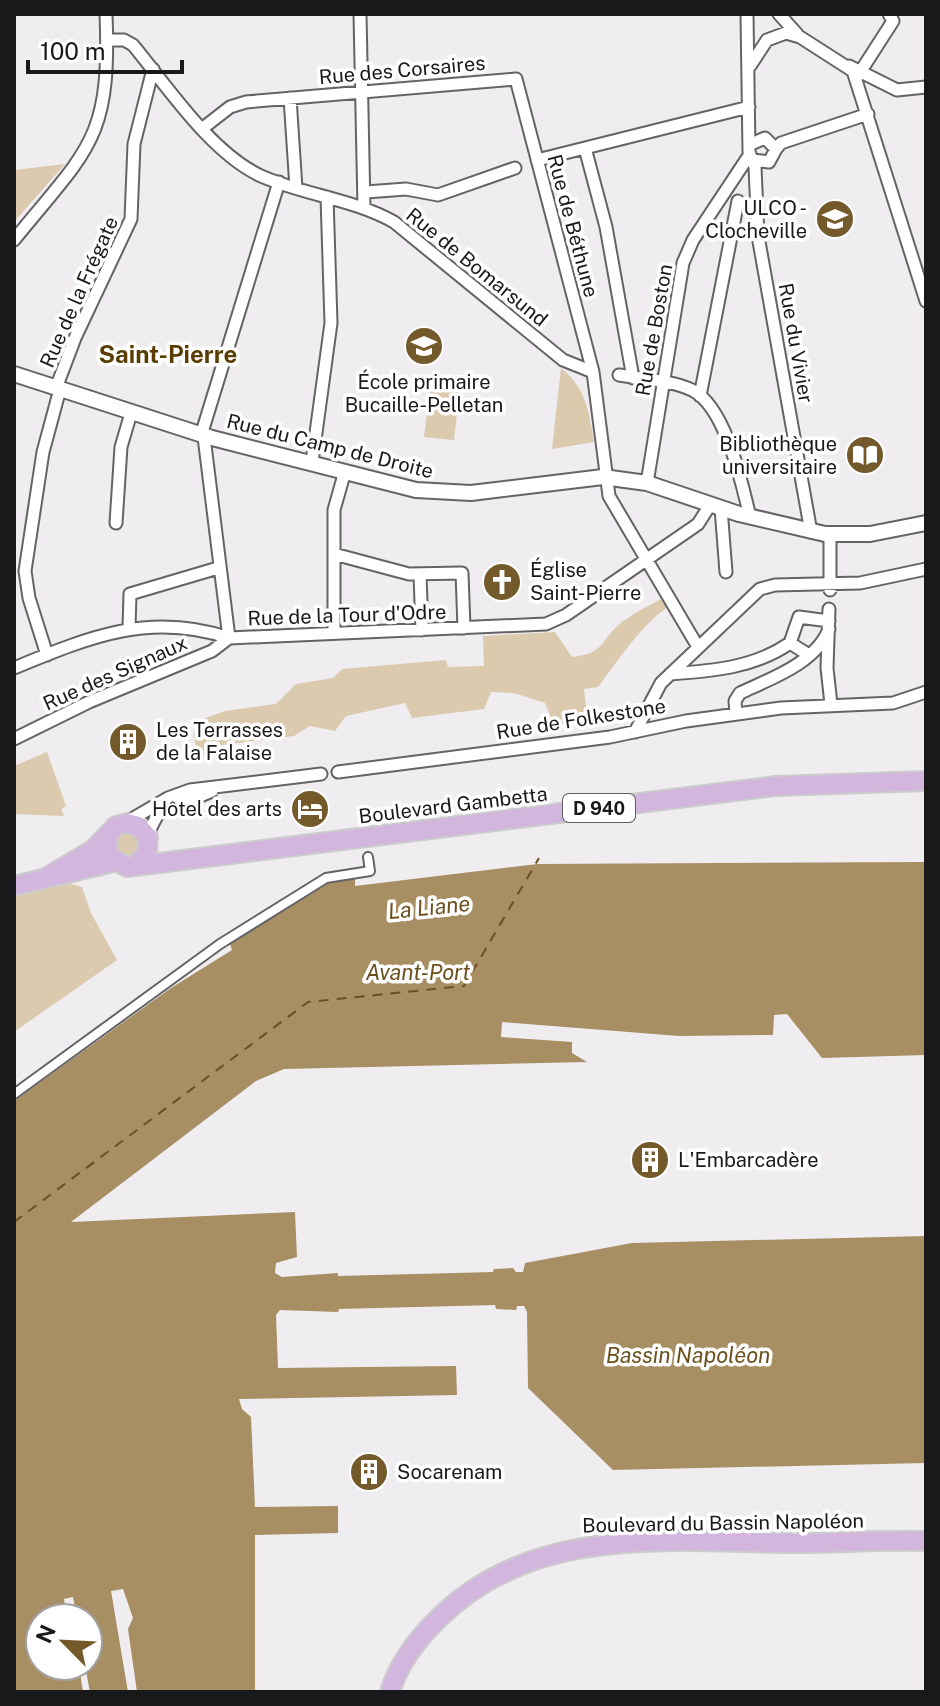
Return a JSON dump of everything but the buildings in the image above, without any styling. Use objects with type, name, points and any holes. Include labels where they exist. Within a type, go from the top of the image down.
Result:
[{"type":"main road","name":"Boulevard Gambetta","points":[[136,865],[776,786],[926,784]]},
{"type":"main road","points":[[44,879],[93,850],[114,827],[124,823],[138,826],[148,838],[146,855],[136,865],[125,867],[113,862],[105,850],[107,836]]},
{"type":"main road","name":"Boulevard Gambetta","points":[[148,838],[168,856],[196,859]]},
{"type":"main road","points":[[14,886],[113,862]]},
{"type":"main road","name":"Boulevard du Bassin Napoléon","points":[[390,1692],[410,1651],[447,1610],[499,1573],[546,1554],[593,1545],[633,1543],[926,1541]]},
{"type":"street","points":[[14,240],[77,165],[95,134],[105,97],[106,14]]},
{"type":"street","points":[[360,14],[364,208]]},
{"type":"street","name":"Rue du Vivier","points":[[747,14],[751,153],[758,236],[811,532]]},
{"type":"street","points":[[779,14],[800,37]]},
{"type":"street","points":[[889,14],[893,21],[858,74],[926,301]]},
{"type":"street","points":[[748,72],[770,37],[786,33],[800,37],[858,74],[897,90],[926,87]]},
{"type":"street","name":"Rue de Bomarsund","points":[[107,40],[130,42],[203,128],[244,166],[296,188],[364,208],[401,226],[563,360],[594,378]]},
{"type":"street","name":"Rue de la Frégate","points":[[47,655],[20,588],[43,452],[58,389],[75,338],[131,219],[134,144],[153,69]]},
{"type":"street","name":"Rue des Corsaires","points":[[203,128],[237,104],[516,79]]},
{"type":"street","name":"Rue de Béthune","points":[[516,79],[594,378],[612,503],[698,647]]},
{"type":"street","points":[[290,98],[296,188]]},
{"type":"street","points":[[537,160],[749,107]]},
{"type":"street","points":[[776,149],[765,138],[751,153],[769,162],[781,143],[868,114]]},
{"type":"street","points":[[585,148],[606,227],[633,378]]},
{"type":"street","name":"Rue de Boston","points":[[647,483],[676,289],[685,257],[751,153]]},
{"type":"street","points":[[366,192],[406,189],[438,195],[515,168]]},
{"type":"street","points":[[229,638],[202,435],[279,182]]},
{"type":"street","points":[[726,193],[750,213],[758,236]]},
{"type":"street","points":[[312,462],[331,323],[327,197]]},
{"type":"street","points":[[700,396],[738,201]]},
{"type":"street","name":"Rue du Camp de Droite","points":[[14,374],[202,435],[408,489],[456,494],[609,478],[647,483],[750,517],[830,535],[878,533],[926,523]]},
{"type":"street","points":[[619,375],[685,388],[700,396],[731,445],[750,517]]},
{"type":"street","points":[[116,523],[121,447],[131,413]]},
{"type":"street","points":[[334,632],[334,510],[345,471]]},
{"type":"street","points":[[647,559],[701,521],[715,506]]},
{"type":"street","points":[[715,506],[726,572]]},
{"type":"street","points":[[830,535],[830,588]]},
{"type":"street","points":[[334,554],[420,575],[462,573],[464,628]]},
{"type":"street","name":"Rue de la Tour d'Odre","points":[[14,668],[102,633],[129,628],[197,630],[229,638],[546,624],[566,615],[647,559]]},
{"type":"street","points":[[129,628],[130,594],[218,568]]},
{"type":"street","points":[[635,732],[651,698],[669,674],[760,589],[795,585],[830,588],[926,569]]},
{"type":"street","points":[[420,575],[422,630]]},
{"type":"street","points":[[669,674],[731,668],[790,643],[799,617],[829,619]]},
{"type":"street","points":[[736,714],[735,701],[740,693],[785,671],[809,655],[829,619]]},
{"type":"street","points":[[829,619],[831,704]]},
{"type":"street","name":"Rue des Signaux","points":[[14,739],[143,677],[212,651],[229,638]]},
{"type":"street","points":[[790,643],[809,655]]},
{"type":"street","name":"Rue de Folkestone","points":[[338,772],[635,732],[736,714],[831,704],[893,703],[926,692]]},
{"type":"street","points":[[124,823],[171,796],[321,774]]},
{"type":"street","points":[[148,838],[161,812],[223,786]]},
{"type":"street","points":[[14,1094],[220,944],[326,878],[370,871],[368,857]]},
{"type":"shaded area","points":[[65,164],[14,222],[14,170]]},
{"type":"shaded area","points":[[561,368],[581,392],[594,442],[552,449]]},
{"type":"shaded area","points":[[432,374],[461,377],[454,440],[424,437]]},
{"type":"shaded area","points":[[661,599],[668,607],[639,633],[598,687],[584,689],[588,722],[554,725],[545,703],[514,693],[491,692],[484,709],[412,718],[405,703],[346,716],[335,731],[310,726],[294,736],[214,746],[215,754],[197,756],[194,734],[200,720],[225,711],[276,704],[296,684],[333,678],[342,669],[446,660],[448,667],[484,666],[483,636],[555,632],[572,657],[583,655],[602,645],[622,622]]},
{"type":"shaded area","points":[[47,752],[66,806],[61,809],[64,816],[14,814],[14,766]]},
{"type":"shaded area","points":[[127,833],[136,836],[139,845],[136,854],[127,857],[118,854],[115,845],[118,836]]},
{"type":"shaded area","points":[[62,881],[82,887],[91,913],[117,960],[14,1032],[14,894]]},
{"type":"water","points":[[926,862],[926,1055],[822,1058],[787,1014],[774,1015],[773,1035],[679,1036],[502,1022],[501,1037],[572,1042],[572,1053],[587,1062],[284,1069],[256,1081],[71,1222],[295,1212],[297,1257],[276,1263],[275,1273],[282,1277],[338,1273],[338,1276],[493,1272],[494,1269],[513,1268],[516,1272],[523,1272],[525,1263],[632,1243],[926,1236],[926,1463],[613,1470],[528,1388],[527,1312],[524,1306],[517,1306],[516,1310],[496,1309],[495,1305],[339,1309],[338,1312],[280,1310],[276,1315],[278,1368],[456,1366],[457,1395],[239,1399],[242,1409],[251,1417],[255,1507],[338,1506],[338,1533],[255,1535],[255,1692],[137,1692],[128,1629],[133,1618],[123,1589],[111,1591],[128,1692],[90,1692],[88,1682],[104,1682],[104,1602],[74,1602],[73,1597],[64,1599],[64,1602],[24,1602],[24,1682],[81,1682],[83,1692],[14,1692],[14,1101],[171,988],[232,950],[230,944],[325,884],[355,878],[355,886],[538,864]]},
{"type":"ferry route","points":[[14,1222],[308,1002],[464,986],[539,858]]},
{"type":"place","name":"ULCO - Clocheville","points":[[835,219]]},
{"type":"place","name":"École primaire Bucaille-Pelletan","points":[[424,346]]},
{"type":"place","name":"Bibliothèque universitaire","points":[[865,455]]},
{"type":"place","name":"Église Saint-Pierre","points":[[502,582]]},
{"type":"place","name":"Les Terrasses de la Falaise","points":[[128,742]]},
{"type":"place","name":"Hôtel des arts","points":[[310,809]]},
{"type":"place","name":"L'Embarcadère","points":[[650,1160]]},
{"type":"place","name":"Socarenam","points":[[369,1472]]},
{"type":"district","name":"Saint-Pierre","points":[[168,354]]},
{"type":"water label","name":"La Liane","points":[[429,907]]},
{"type":"water label","name":"Avant-Port","points":[[418,972]]},
{"type":"water label","name":"Bassin Napoléon","points":[[688,1355]]}]
